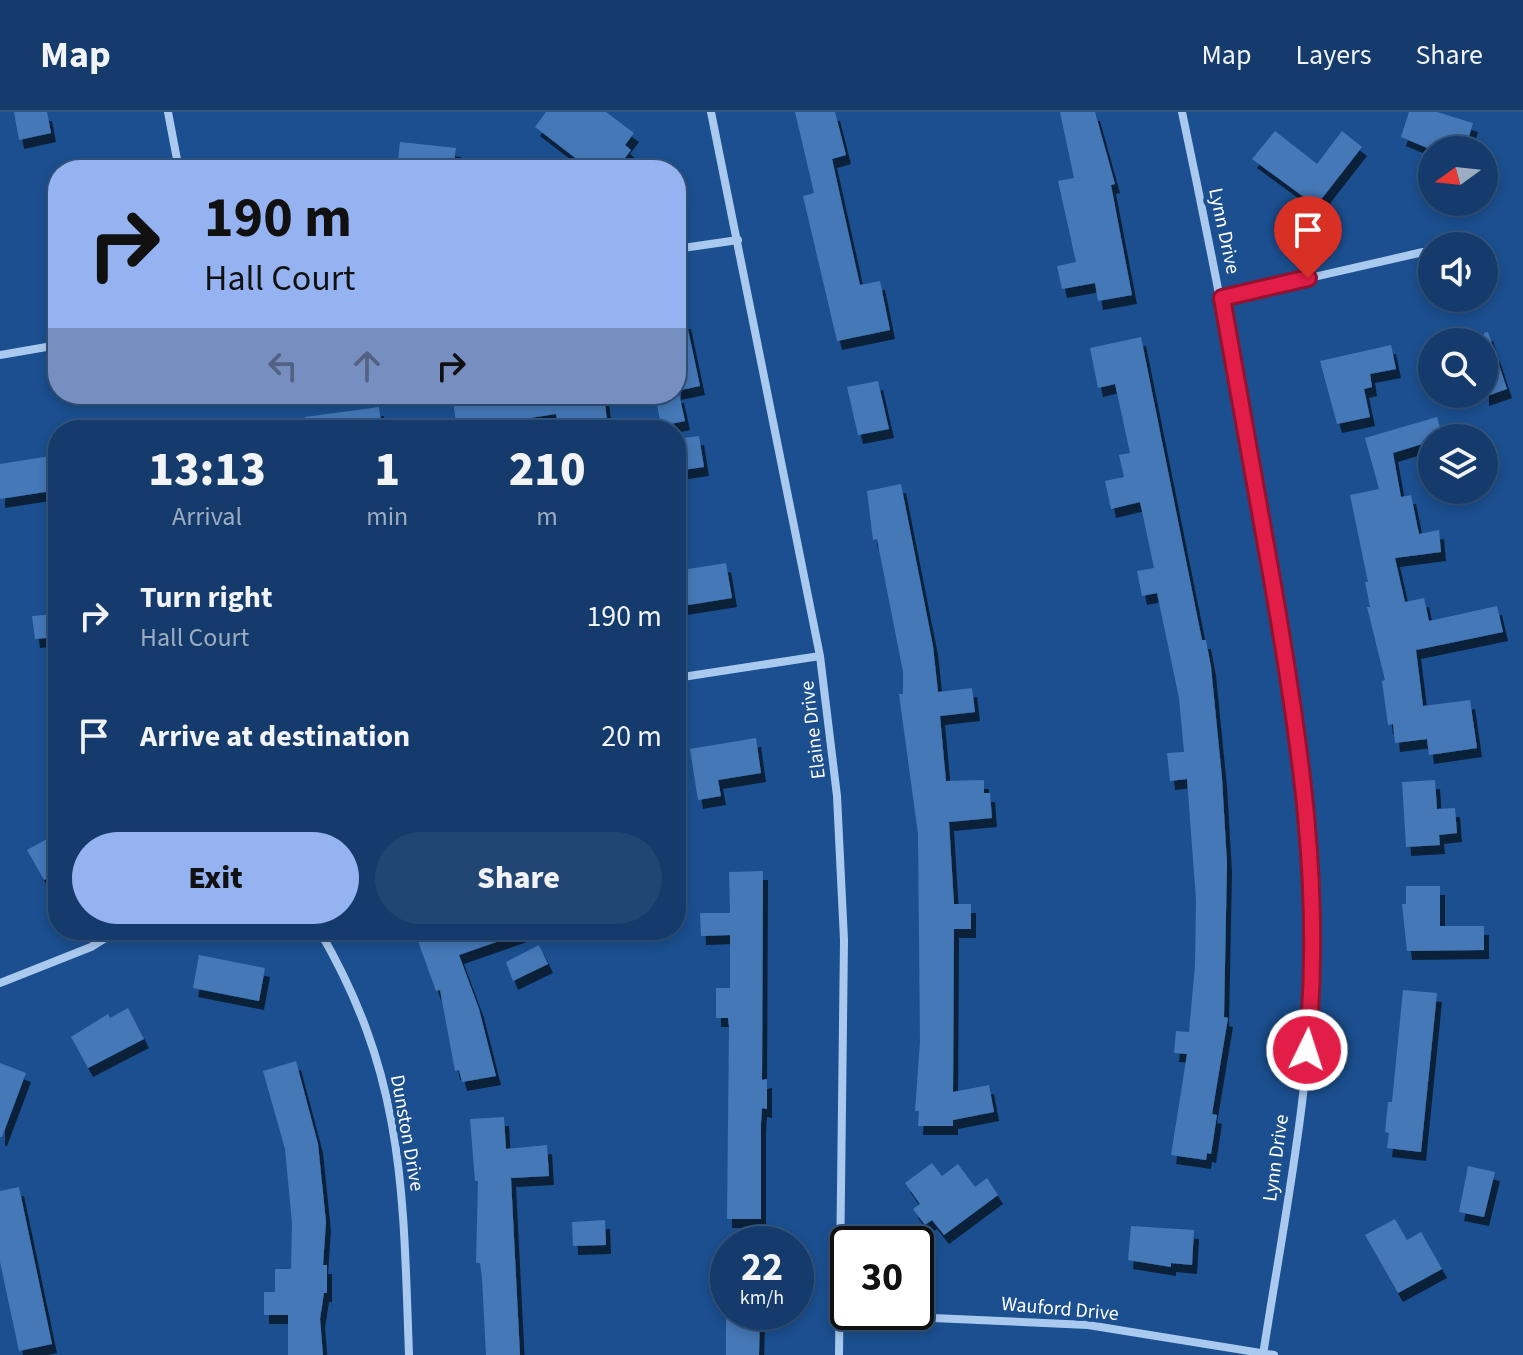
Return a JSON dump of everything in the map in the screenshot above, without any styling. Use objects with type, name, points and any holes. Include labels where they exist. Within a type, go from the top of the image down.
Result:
[{"type":"street","points":[[168,112],[177,160]]},
{"type":"street","name":"Elaine Drive","points":[[711,112],[820,656],[837,796],[844,940],[842,1226]]},
{"type":"street","name":"Lynn Drive","points":[[1182,112],[1222,298],[1303,764],[1311,851],[1313,942],[1308,1043],[1263,1354]]},
{"type":"street","points":[[686,248],[738,240]]},
{"type":"street","points":[[1222,298],[1418,253]]},
{"type":"street","points":[[0,355],[48,347]]},
{"type":"street","points":[[686,676],[820,656]]},
{"type":"street","points":[[0,983],[102,940]]},
{"type":"street","name":"Dunston Drive","points":[[325,940],[347,978],[373,1043],[392,1110],[402,1179],[409,1355]]},
{"type":"street","name":"Wauford Drive","points":[[934,1318],[1088,1325],[1274,1355]]},
{"type":"street","name":"Elaine Drive","points":[[839,1355],[841,1330]]},
{"type":"building","points":[[14,112],[47,112],[51,133],[19,140]]},
{"type":"building","points":[[546,112],[606,112],[634,133],[625,145],[631,150],[624,160],[578,160],[535,127]]},
{"type":"building","points":[[795,112],[835,112],[846,155],[832,159],[860,285],[880,281],[890,330],[837,341],[803,196],[814,193]]},
{"type":"building","points":[[1060,112],[1095,112],[1115,184],[1111,185],[1132,295],[1098,301],[1095,283],[1062,289],[1057,266],[1076,262],[1058,181],[1074,178]]},
{"type":"building","points":[[1409,112],[1437,112],[1473,123],[1469,136],[1418,136],[1418,144],[1401,137]]},
{"type":"building","points":[[1275,131],[1317,164],[1342,131],[1362,147],[1316,206],[1252,159]]},
{"type":"building","points":[[400,142],[456,148],[454,160],[398,160]]},
{"type":"building","points":[[686,320],[700,386],[686,389]]},
{"type":"building","points":[[1141,337],[1202,640],[1206,640],[1211,667],[1222,778],[1227,863],[1224,1017],[1228,1018],[1212,1114],[1217,1115],[1211,1154],[1207,1153],[1206,1160],[1171,1155],[1187,1054],[1174,1053],[1176,1031],[1189,1032],[1195,965],[1196,900],[1187,779],[1170,781],[1167,753],[1184,752],[1179,698],[1157,593],[1142,596],[1137,571],[1154,568],[1140,502],[1111,509],[1105,481],[1124,477],[1119,455],[1130,453],[1115,384],[1098,388],[1090,348]]},
{"type":"building","points":[[1391,345],[1396,369],[1370,374],[1372,387],[1364,389],[1370,417],[1337,424],[1320,361]]},
{"type":"building","points":[[1498,362],[1507,389],[1498,392]]},
{"type":"building","points":[[878,381],[889,429],[858,435],[847,387]]},
{"type":"building","points":[[453,404],[605,404],[607,420],[557,420],[556,414],[516,420],[456,420]]},
{"type":"building","points":[[657,404],[681,404],[685,420],[660,420]]},
{"type":"building","points":[[379,407],[381,420],[305,420],[305,417]]},
{"type":"building","points":[[1437,417],[1439,424],[1418,424],[1418,445],[1393,453],[1401,497],[1411,495],[1419,534],[1439,530],[1441,552],[1395,558],[1405,602],[1424,598],[1429,621],[1497,606],[1503,632],[1416,650],[1423,706],[1470,700],[1477,748],[1429,755],[1427,739],[1395,743],[1393,724],[1388,725],[1382,681],[1385,680],[1367,607],[1370,607],[1365,582],[1368,582],[1350,495],[1379,489],[1365,438]]},
{"type":"building","points":[[699,436],[704,467],[686,470],[686,438]]},
{"type":"building","points":[[48,456],[48,492],[0,499],[0,464]]},
{"type":"building","points":[[901,484],[933,646],[938,692],[972,688],[975,712],[940,716],[946,781],[984,780],[984,793],[990,793],[992,818],[949,822],[954,904],[971,904],[971,929],[954,929],[953,1092],[989,1085],[994,1112],[953,1120],[953,1126],[918,1126],[919,1111],[915,1111],[920,1042],[918,834],[899,694],[903,694],[903,672],[877,539],[873,540],[867,491]]},
{"type":"building","points":[[726,563],[732,598],[686,605],[686,569]]},
{"type":"building","points":[[48,615],[48,638],[35,639],[32,616]]},
{"type":"building","points":[[756,738],[761,773],[718,780],[721,796],[698,800],[690,749]]},
{"type":"building","points":[[1435,780],[1437,809],[1455,808],[1457,833],[1439,835],[1440,845],[1406,847],[1402,782]]},
{"type":"building","points":[[48,838],[48,878],[44,880],[27,850]]},
{"type":"building","points":[[763,871],[762,1080],[767,1079],[767,1109],[762,1108],[761,1123],[761,1219],[727,1219],[729,1027],[728,1018],[716,1018],[716,988],[730,988],[730,935],[701,936],[700,913],[730,913],[729,872]]},
{"type":"building","points":[[1406,886],[1440,886],[1440,926],[1484,926],[1484,950],[1407,951],[1402,904],[1406,904]]},
{"type":"building","points":[[418,940],[502,940],[459,955],[479,1009],[496,1076],[462,1082],[459,1070],[455,1071],[440,990],[436,991]]},
{"type":"building","points":[[539,945],[548,964],[513,981],[506,962]]},
{"type":"building","points":[[199,955],[265,968],[259,1001],[193,988]]},
{"type":"building","points":[[1403,990],[1437,993],[1421,1152],[1387,1148],[1389,1133],[1385,1132],[1388,1102],[1392,1102]]},
{"type":"building","points":[[128,1008],[144,1039],[88,1068],[71,1037],[108,1014],[110,1018]]},
{"type":"building","points":[[296,1061],[318,1144],[326,1222],[323,1265],[327,1265],[327,1293],[324,1293],[320,1319],[323,1355],[288,1355],[288,1315],[264,1315],[264,1292],[275,1292],[275,1269],[291,1269],[292,1223],[285,1149],[263,1071]]},
{"type":"building","points":[[0,1063],[26,1073],[2,1137],[0,1137]]},
{"type":"building","points":[[504,1117],[506,1149],[547,1145],[549,1176],[511,1178],[520,1355],[486,1355],[482,1278],[480,1263],[476,1263],[478,1181],[475,1181],[470,1119]]},
{"type":"building","points":[[932,1163],[942,1176],[958,1164],[975,1187],[987,1178],[998,1195],[944,1235],[932,1220],[925,1225],[913,1209],[920,1204],[905,1183]]},
{"type":"building","points":[[1468,1166],[1495,1172],[1484,1217],[1459,1212]]},
{"type":"building","points":[[19,1187],[52,1344],[19,1351],[0,1262],[0,1191]]},
{"type":"building","points":[[1395,1219],[1407,1240],[1421,1232],[1442,1269],[1398,1293],[1365,1235]]},
{"type":"building","points":[[605,1220],[606,1245],[573,1246],[572,1222]]},
{"type":"building","points":[[1131,1226],[1194,1230],[1192,1265],[1171,1263],[1171,1267],[1128,1260]]},
{"type":"building","points":[[726,1330],[760,1330],[759,1355],[726,1355]]},
{"type":"route","points":[[1307,1050],[1313,942],[1311,851],[1303,764],[1222,298],[1308,278]]}]
